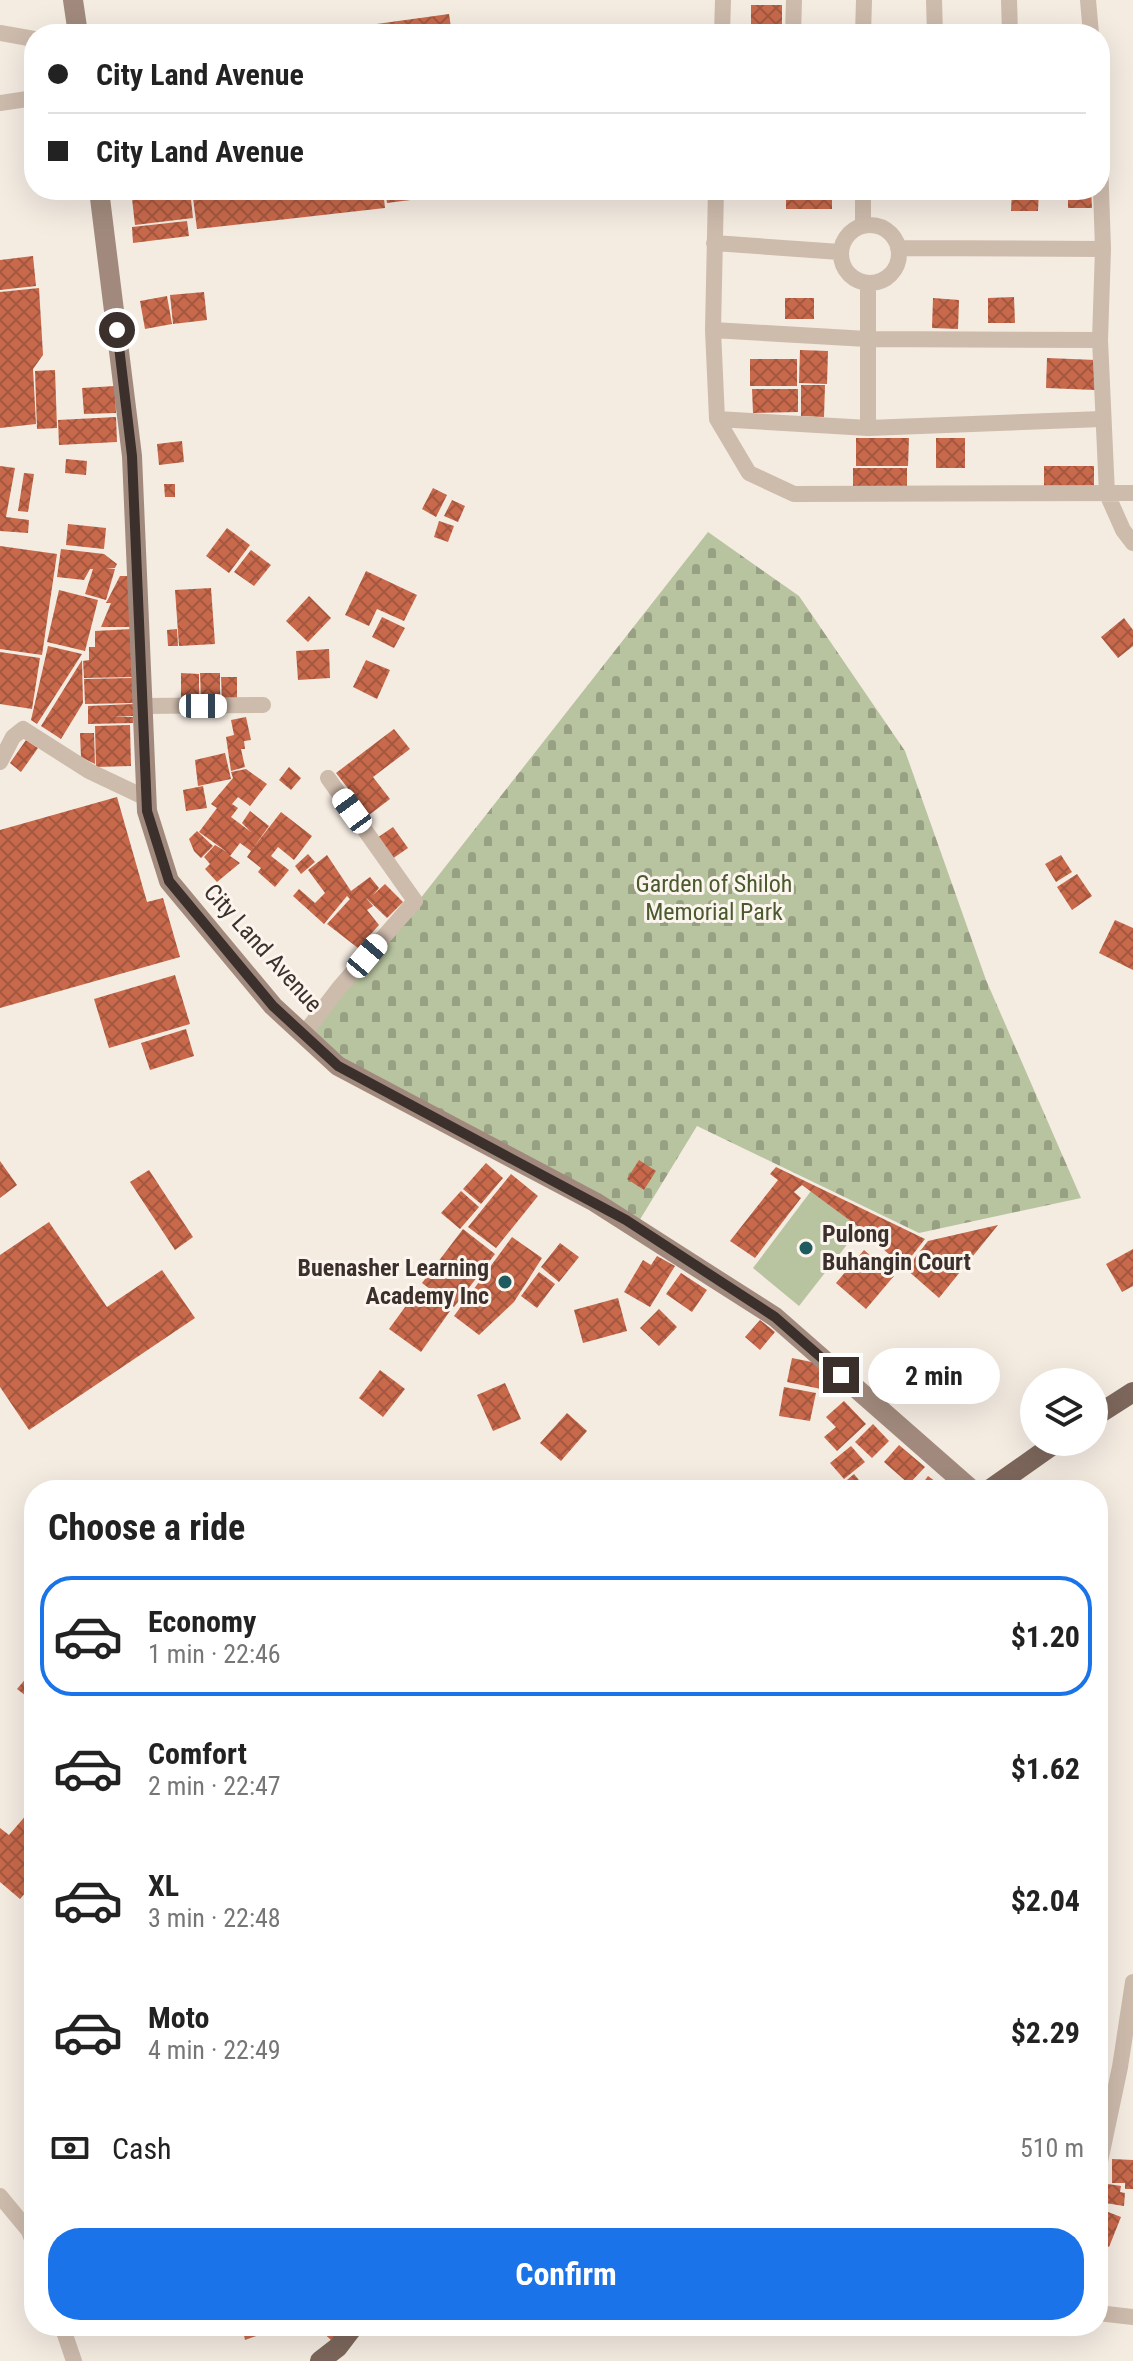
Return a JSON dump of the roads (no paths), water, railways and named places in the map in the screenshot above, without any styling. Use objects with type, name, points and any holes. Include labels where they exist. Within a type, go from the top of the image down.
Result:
[{"type":"main road","points":[[1108,1408],[1133,1392]]},
{"type":"main road","points":[[1003,1480],[1037,1456]]},
{"type":"main road","points":[[320,2361],[346,2336]]},
{"type":"street","points":[[73,0],[77,24]]},
{"type":"street","points":[[722,24],[723,0]]},
{"type":"street","points":[[793,24],[794,0]]},
{"type":"street","points":[[863,24],[864,0]]},
{"type":"street","points":[[934,0],[935,24]]},
{"type":"street","points":[[1009,0],[1010,24]]},
{"type":"street","points":[[1088,0],[1090,24]]},
{"type":"street","points":[[0,33],[24,37]]},
{"type":"street","points":[[0,103],[24,99]]},
{"type":"street","name":"City Land Avenue","points":[[100,200],[130,442],[147,811],[169,881],[273,1006],[338,1066],[595,1202],[775,1317],[961,1480]]},
{"type":"street","points":[[716,200],[713,330],[717,419],[749,473],[794,494],[1133,493]]},
{"type":"street","points":[[863,200],[863,226]]},
{"type":"street","points":[[1101,200],[1100,340],[1107,494],[1123,530],[1133,543]]},
{"type":"street","points":[[871,224],[889,232],[898,248],[899,257],[892,273],[877,283],[851,277],[845,270],[840,252],[847,235],[871,224]]},
{"type":"street","points":[[714,243],[840,252]]},
{"type":"street","points":[[898,248],[1103,249]]},
{"type":"street","points":[[868,283],[868,428]]},
{"type":"street","points":[[713,330],[867,339],[1100,340]]},
{"type":"street","points":[[717,419],[868,428],[1102,419]]},
{"type":"street","points":[[143,706],[263,705]]},
{"type":"street","points":[[0,762],[13,737],[23,729],[89,771],[146,798]]},
{"type":"street","points":[[304,1034],[339,988],[415,901],[328,778]]},
{"type":"street","points":[[1108,2124],[1133,1982]]},
{"type":"street","points":[[0,2196],[24,2225]]},
{"type":"street","points":[[1108,2314],[1133,2317]]},
{"type":"street","points":[[65,2336],[74,2361]]},
{"type":"place","name":"Pulong Buhangin Court","points":[[806,1248]]},
{"type":"place","name":"Buenasher Learning Academy Inc","points":[[505,1282]]},
{"type":"park label","name":"Garden of Shiloh Memorial Park","points":[[714,898]]}]
